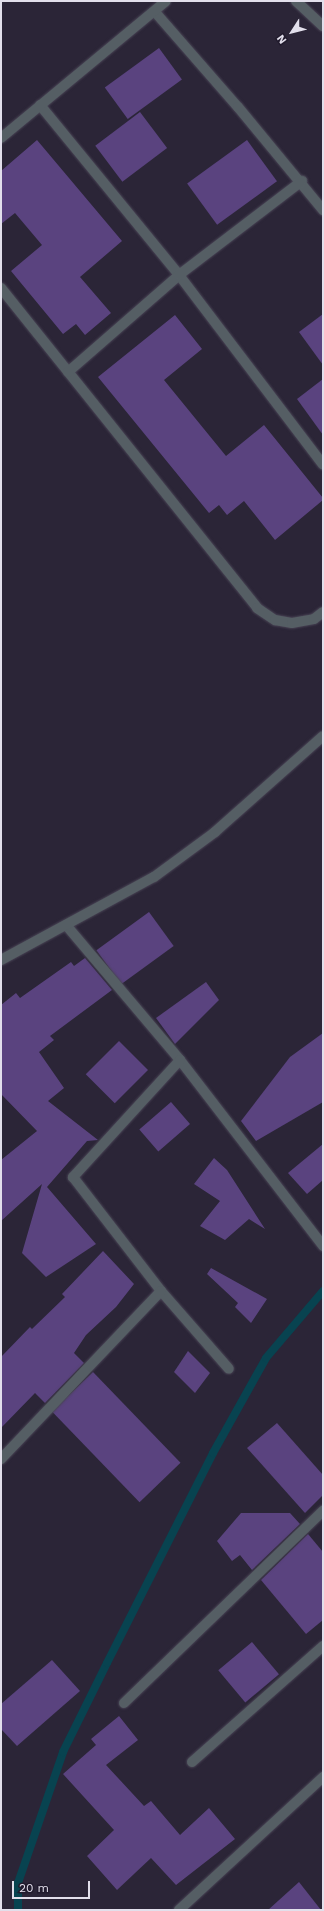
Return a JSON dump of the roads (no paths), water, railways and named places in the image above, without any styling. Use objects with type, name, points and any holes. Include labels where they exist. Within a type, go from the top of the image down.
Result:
[{"type":"street","points":[[1,138],[166,1]]},
{"type":"street","points":[[296,1],[323,26]]},
{"type":"street","points":[[154,12],[302,181],[323,210]]},
{"type":"street","points":[[40,105],[179,275],[323,465]]},
{"type":"street","points":[[68,372],[179,275],[302,181]]},
{"type":"street","points":[[1,288],[257,608],[275,620],[292,623],[314,620],[323,612]]},
{"type":"street","points":[[1,960],[154,877],[214,832],[323,736]]},
{"type":"street","points":[[66,925],[180,1060],[323,1246]]},
{"type":"street","points":[[180,1060],[73,1177],[161,1291],[229,1369]]},
{"type":"street","points":[[1,1459],[161,1291]]},
{"type":"street","points":[[124,1704],[323,1511]]},
{"type":"street","points":[[192,1762],[323,1646]]},
{"type":"street","points":[[179,1910],[323,1777]]},
{"type":"waterway","points":[[18,1910],[18,1883],[63,1752],[213,1453],[266,1358],[323,1291]]}]
